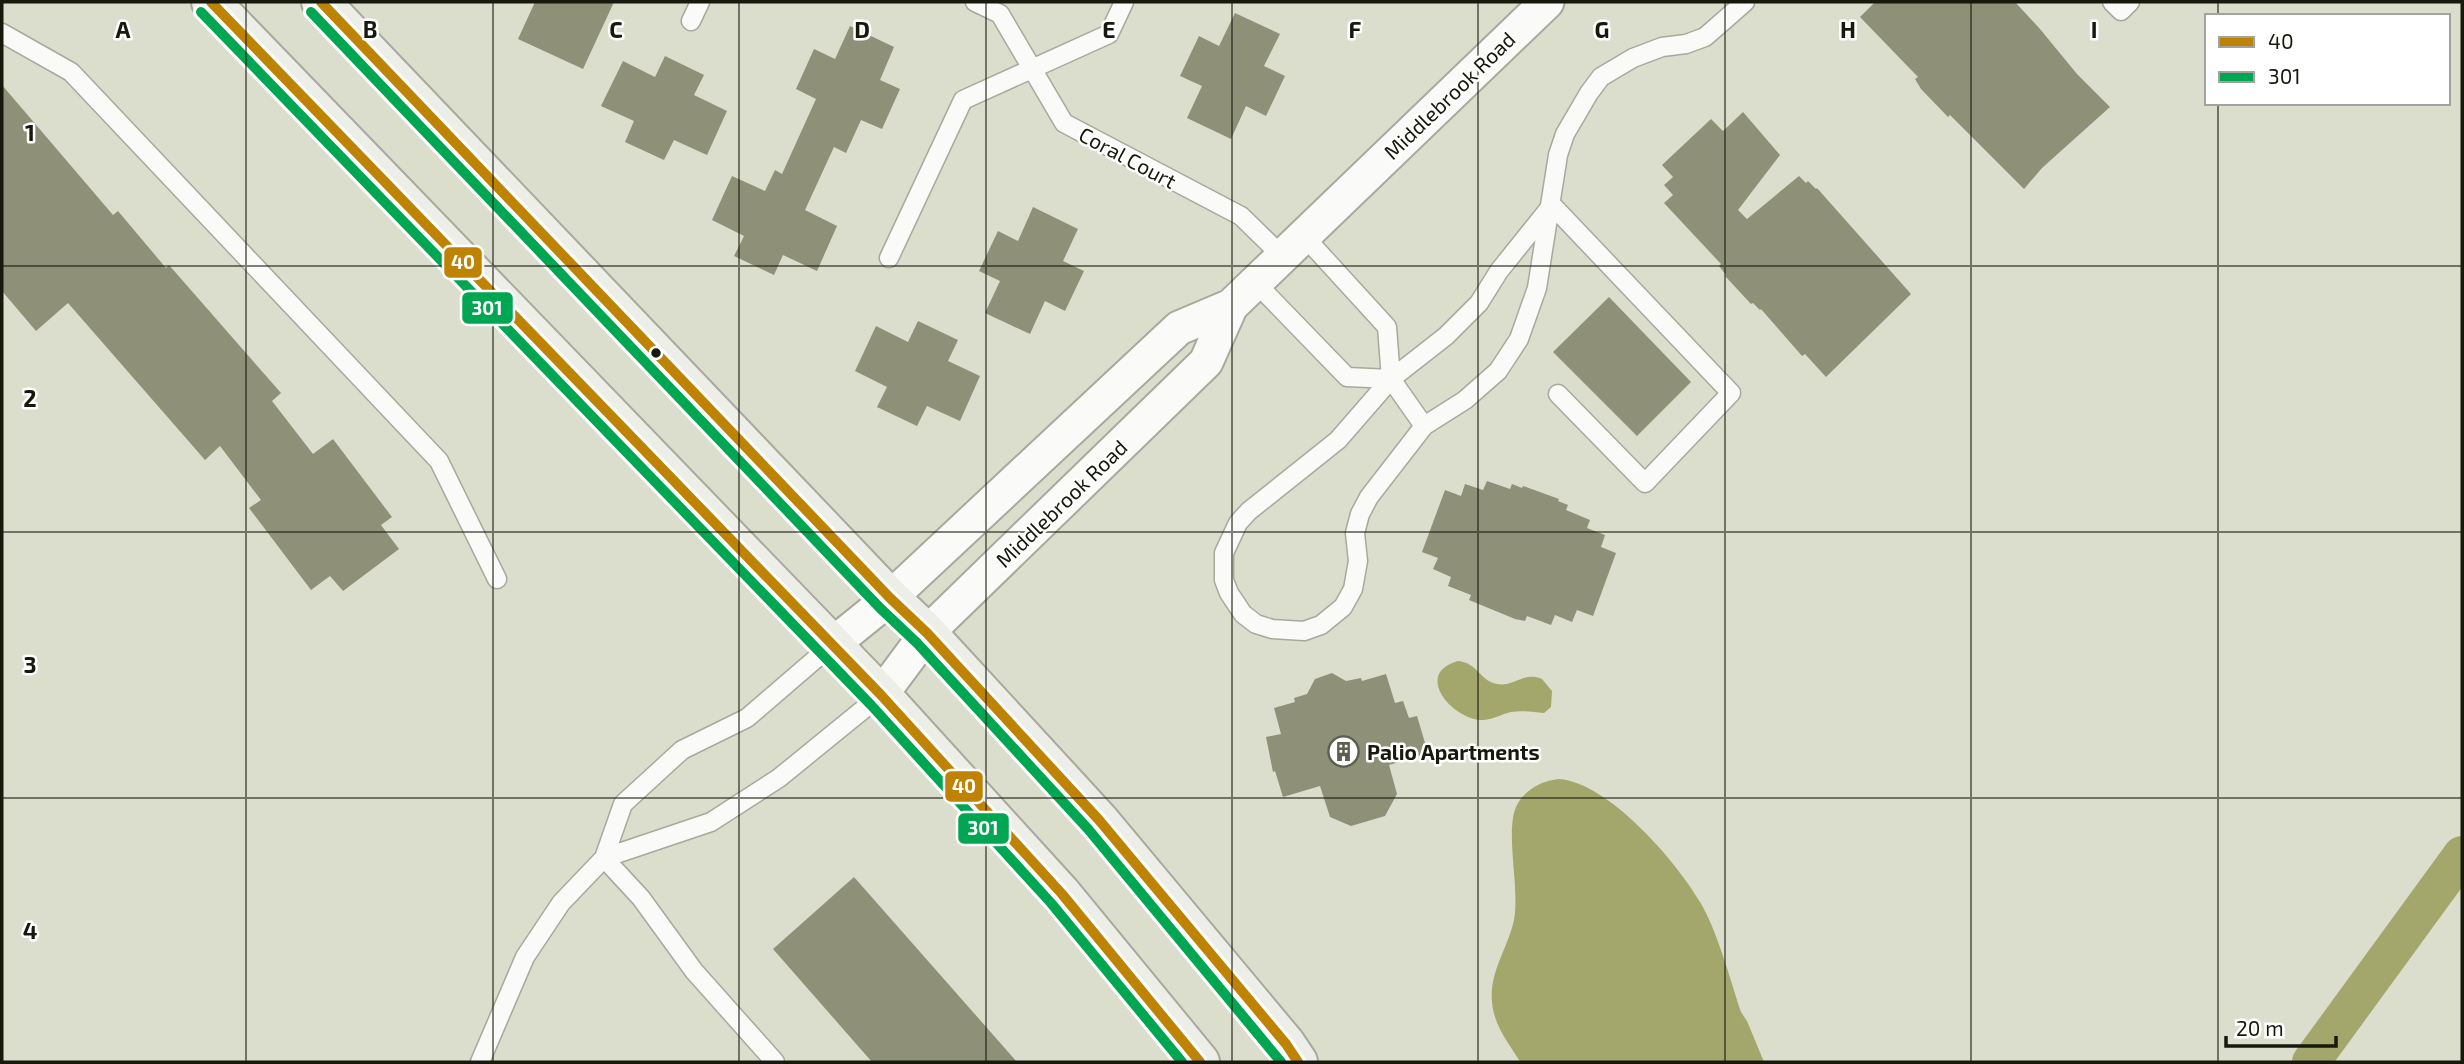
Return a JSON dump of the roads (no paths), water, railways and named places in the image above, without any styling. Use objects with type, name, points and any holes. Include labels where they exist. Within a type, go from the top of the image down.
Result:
[{"type":"main road","points":[[211,2],[881,695],[1062,894],[1200,1062]]},
{"type":"main road","points":[[321,2],[890,598],[927,632],[1099,820],[1286,1044],[1298,1062]]},
{"type":"street","name":"Middlebrook Road","points":[[881,695],[927,632],[1206,362],[1231,306],[1547,2]]},
{"type":"street","name":"Middlebrook Road","points":[[833,644],[890,598],[1179,328],[1231,306]]},
{"type":"lane","points":[[691,21],[700,2]]},
{"type":"lane","name":"Coral Court","points":[[975,2],[1000,14],[1064,124],[1293,245],[1387,327],[1391,379]]},
{"type":"lane","points":[[889,258],[963,100],[1109,34],[1124,2]]},
{"type":"lane","points":[[1552,205],[1499,271],[1479,303],[1446,336],[1391,379],[1338,440],[1249,511],[1238,523],[1224,553],[1223,568],[1229,593],[1243,614],[1256,624],[1272,629],[1304,631],[1321,625],[1343,607],[1353,589],[1358,561],[1355,533],[1360,514],[1369,497],[1424,426],[1465,400],[1498,371],[1519,339],[1537,288],[1552,205],[1558,155],[1577,111],[1601,77],[1633,58],[1662,47],[1686,44],[1705,37],[1745,2]]},
{"type":"lane","points":[[2112,2],[2121,12],[2130,2]]},
{"type":"lane","points":[[2,33],[71,72],[439,461],[497,579]]},
{"type":"lane","points":[[1552,205],[1731,393],[1645,483],[1558,394]]},
{"type":"lane","points":[[1255,282],[1347,377],[1391,379]]},
{"type":"lane","points":[[1391,379],[1424,426]]},
{"type":"lane","points":[[480,1062],[525,957],[561,902],[604,858],[623,804],[682,750],[747,718],[833,644]]},
{"type":"lane","points":[[604,858],[711,822],[779,778],[881,695]]},
{"type":"lane","points":[[604,858],[641,898],[694,971],[775,1062]]},
{"type":"waterway","points":[[2311,1062],[2462,855]]},
{"type":"place","name":"Palio Apartments","points":[[1344,751]]}]
